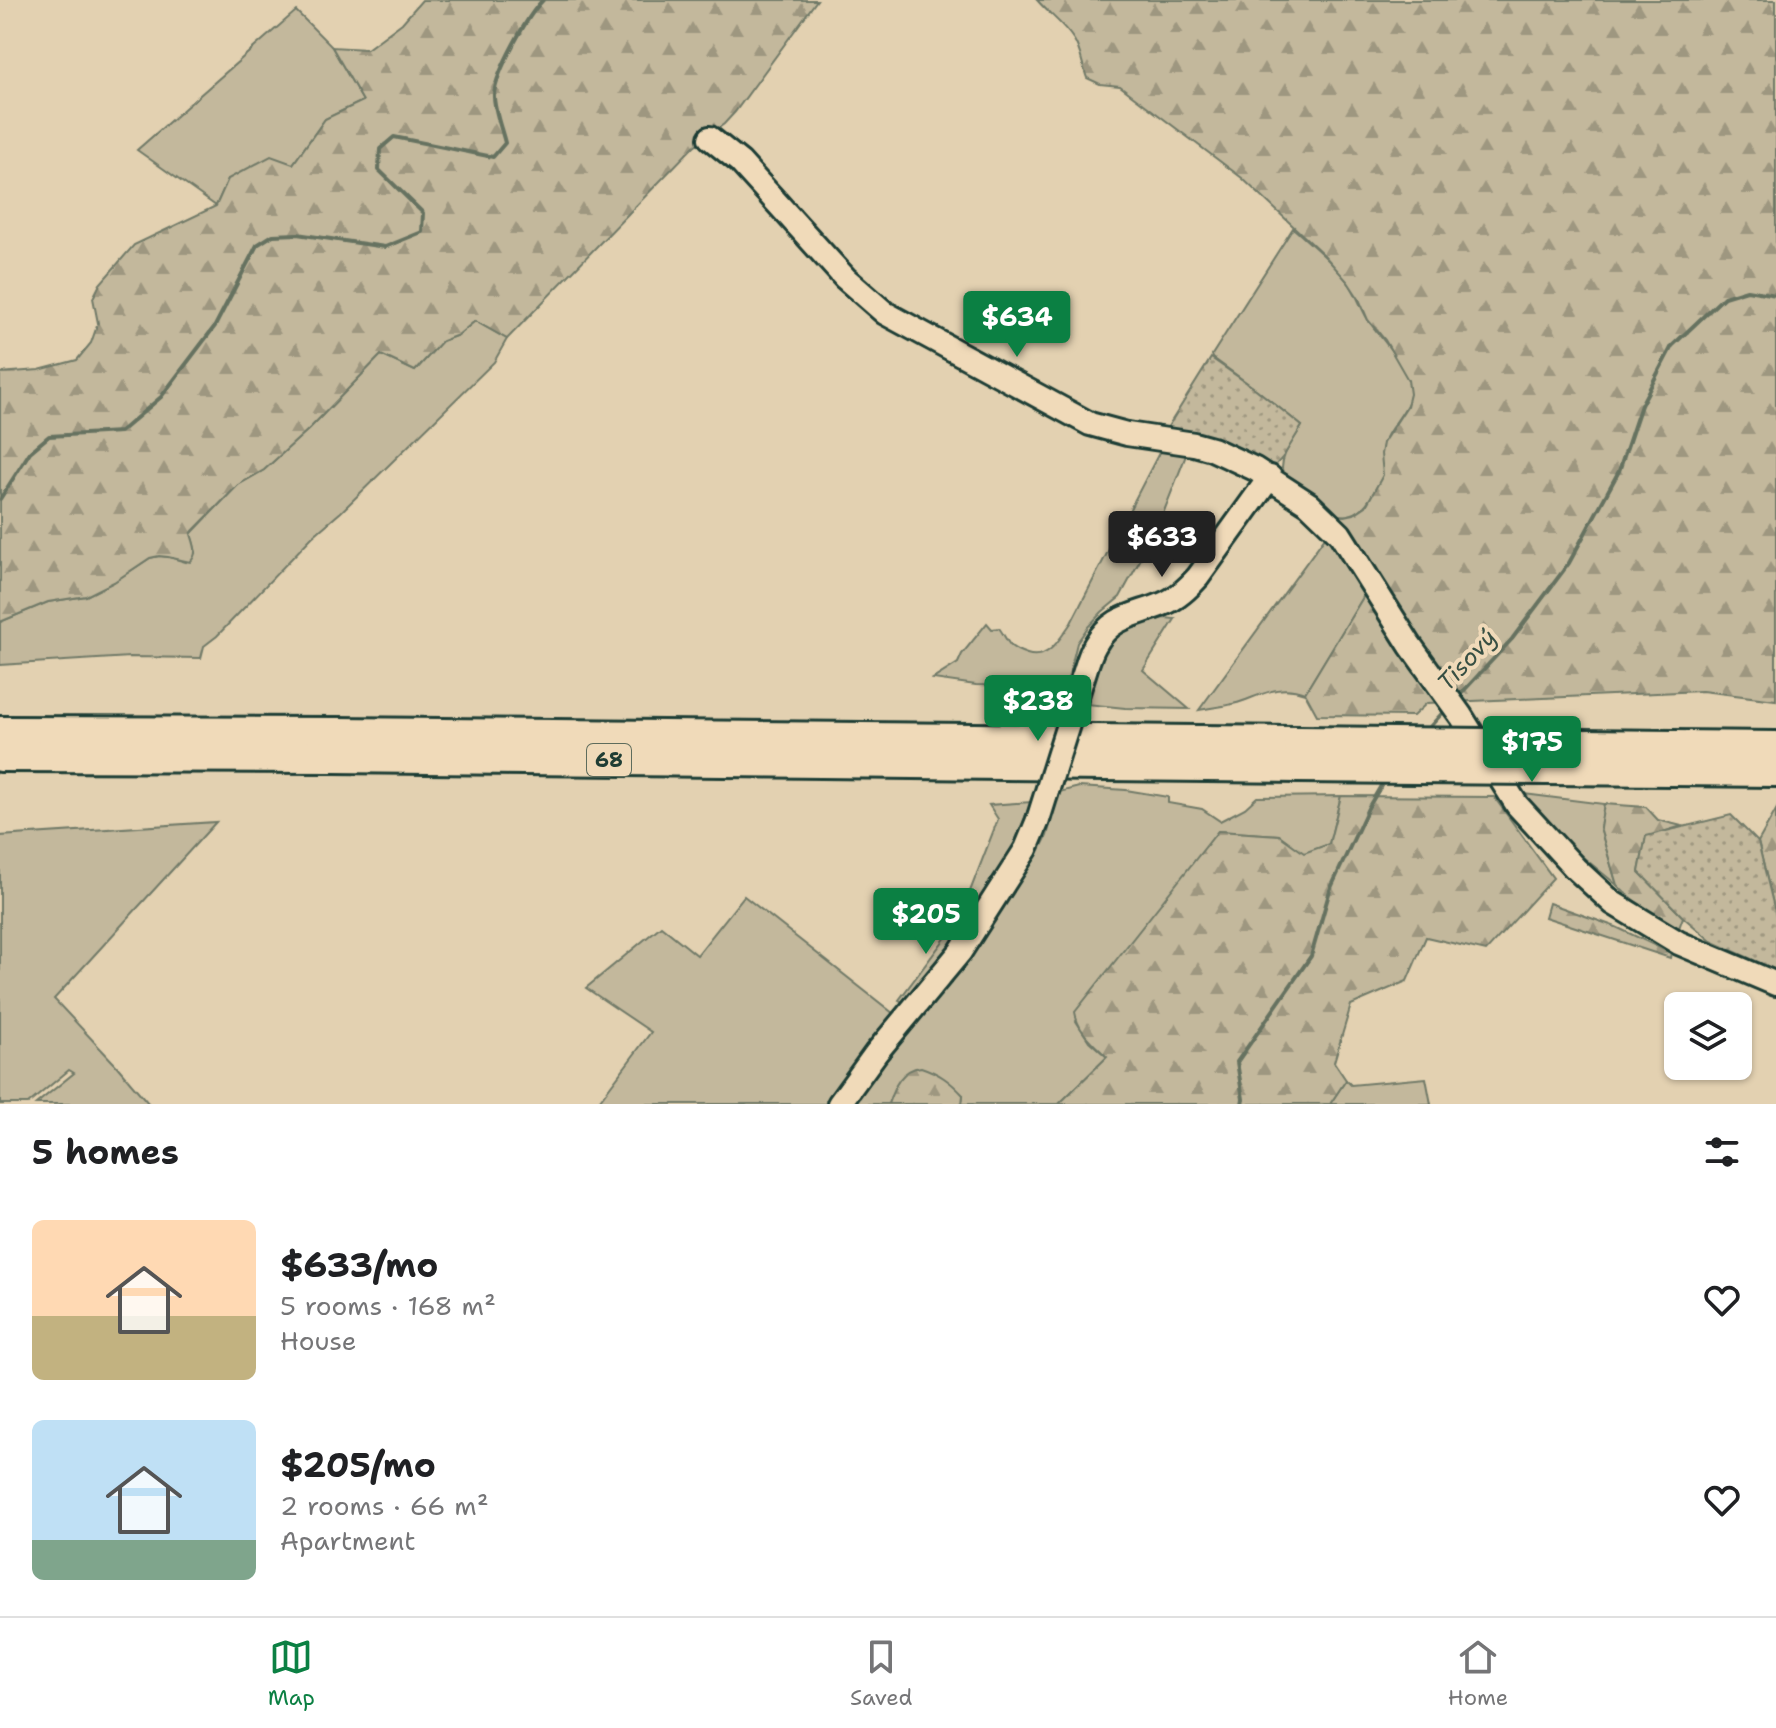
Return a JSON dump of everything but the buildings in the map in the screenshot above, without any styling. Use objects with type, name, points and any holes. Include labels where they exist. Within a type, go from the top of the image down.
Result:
[{"type":"highway","name":"68","points":[[0,732],[369,733],[1299,754],[1673,758],[1776,771]]},
{"type":"highway","name":"68","points":[[1673,758],[1776,747]]},
{"type":"highway","name":"68","points":[[0,756],[1299,754]]},
{"type":"street","points":[[710,138],[740,162],[845,278],[885,313],[1090,424],[1212,449],[1270,477],[1309,504],[1340,534],[1517,805],[1575,868],[1613,903],[1679,943],[1776,984]]},
{"type":"street","points":[[839,1104],[876,1053],[960,952],[1026,849],[1094,646],[1106,630],[1122,617],[1165,604],[1184,592],[1270,477]]},
{"type":"green space","points":[[422,0],[817,0],[735,112],[694,146],[507,339],[475,321],[458,335],[442,341],[415,371],[381,355],[309,429],[264,470],[238,485],[193,531],[195,552],[190,562],[159,556],[150,558],[86,596],[48,602],[0,622],[0,373],[39,370],[77,360],[91,343],[98,323],[93,298],[100,284],[134,245],[216,206],[228,179],[271,156],[293,164],[325,119],[363,101],[332,47],[367,49],[402,23]]},
{"type":"green space","points":[[1037,0],[1776,0],[1776,700],[1702,691],[1427,703],[1413,716],[1317,715],[1305,693],[1377,574],[1336,515],[1354,514],[1366,506],[1383,475],[1383,443],[1407,406],[1410,394],[1408,380],[1385,340],[1368,320],[1348,282],[1324,255],[1242,178],[1120,86],[1100,84],[1087,78],[1074,40]]},
{"type":"green space","points":[[296,11],[332,47],[363,101],[325,119],[293,164],[228,179],[216,206],[137,150]]},
{"type":"green space","points":[[1293,228],[1350,285],[1370,323],[1400,364],[1410,389],[1407,406],[1383,445],[1382,477],[1371,498],[1349,515],[1336,515],[1283,475],[1284,456],[1302,426],[1212,355]]},
{"type":"green space","points":[[475,321],[507,339],[494,362],[204,646],[201,658],[130,657],[0,665],[0,622],[48,602],[86,596],[150,558],[169,557],[186,562],[196,552],[191,534],[238,485],[264,470],[309,429],[381,355],[415,371],[442,341],[458,335]]},
{"type":"green space","points":[[1211,358],[1302,426],[1272,469],[1164,433]]},
{"type":"green space","points":[[1162,447],[1188,450],[1157,529],[1120,597],[1102,612],[1077,643],[1066,687],[976,685],[933,679],[958,663],[987,623],[992,629],[999,628],[1010,645],[1025,653],[1042,654],[1053,647],[1071,623]]},
{"type":"green space","points":[[1328,533],[1342,550],[1364,596],[1305,693],[1288,689],[1273,691],[1233,704],[1199,710]]},
{"type":"green space","points":[[1175,619],[1143,670],[1189,709],[1086,704],[1098,664],[1114,637],[1132,625]]},
{"type":"green space","points":[[1079,787],[1168,797],[1168,803],[1202,809],[1220,821],[1245,808],[1257,797],[1341,796],[1329,844],[1304,854],[1279,835],[1218,831],[1076,1021],[1089,1041],[1107,1057],[1059,1104],[962,1104],[963,1095],[891,1096],[888,1104],[854,1104],[890,1050],[973,949],[1038,854],[1047,836],[1059,792]]},
{"type":"green space","points":[[1524,794],[1604,804],[1600,828],[1617,885],[1573,849]]},
{"type":"green space","points":[[1341,796],[1494,797],[1553,878],[1486,951],[1426,937],[1407,981],[1351,1005],[1334,1062],[1346,1080],[1330,1104],[1059,1104],[1107,1057],[1083,1031],[1075,1012],[1218,831],[1279,835],[1304,853],[1329,844]]},
{"type":"green space","points":[[1031,802],[1009,854],[971,920],[906,1004],[899,1000],[955,925],[967,899],[998,819],[989,805]]},
{"type":"green space","points":[[1604,804],[1646,807],[1658,820],[1682,826],[1646,837],[1639,872],[1683,917],[1679,928],[1639,904],[1617,885],[1600,828]]},
{"type":"green space","points":[[1776,810],[1776,916],[1758,842]]},
{"type":"green space","points":[[1731,815],[1758,842],[1776,916],[1776,970],[1711,941],[1639,872],[1646,836]]},
{"type":"green space","points":[[216,822],[54,999],[149,1104],[36,1104],[74,1073],[69,1070],[28,1104],[0,1104],[0,836]]},
{"type":"green space","points":[[744,896],[894,1014],[832,1104],[597,1104],[651,1032],[586,988],[661,926],[697,955]]},
{"type":"green space","points":[[1549,903],[1616,927],[1671,953],[1670,958],[1545,917]]},
{"type":"green space","points":[[921,1067],[939,1075],[963,1095],[962,1104],[888,1104],[903,1075]]},
{"type":"green space","points":[[1426,1078],[1431,1104],[1330,1104],[1346,1080],[1351,1085]]},
{"type":"waterway","points":[[0,499],[30,452],[49,436],[120,432],[161,397],[215,326],[257,245],[273,235],[297,234],[385,247],[422,232],[423,213],[379,170],[380,149],[394,137],[493,157],[505,143],[495,105],[496,84],[513,45],[543,0]]},
{"type":"waterway","name":"Tisový","points":[[1457,698],[1512,639],[1569,563],[1619,471],[1641,405],[1672,346],[1724,297],[1747,290],[1776,295]]},
{"type":"waterway","name":"Tisový","points":[[1427,730],[1445,710]]},
{"type":"waterway","name":"Tisový","points":[[1242,1104],[1237,1062],[1311,956],[1330,890],[1385,779]]}]
